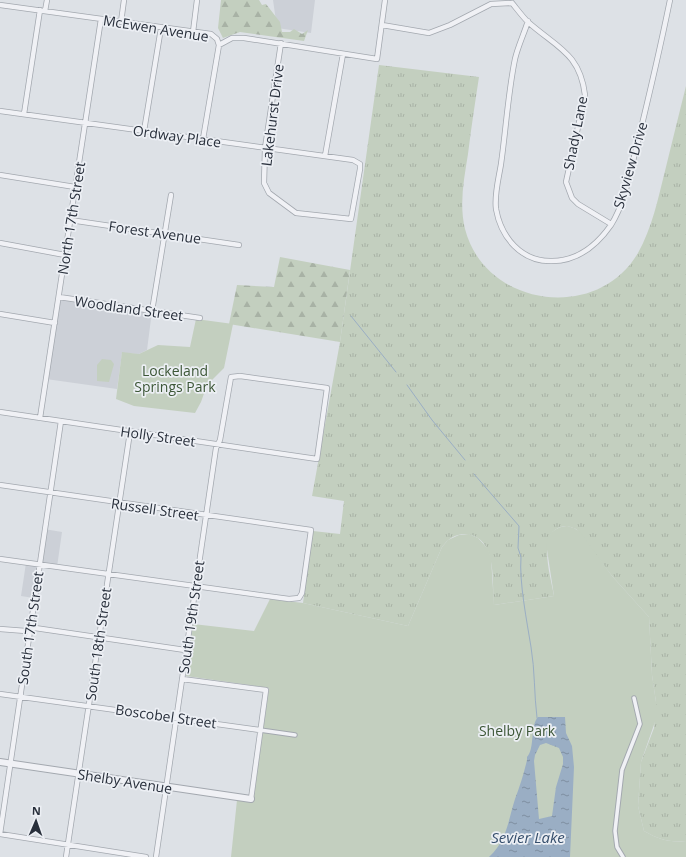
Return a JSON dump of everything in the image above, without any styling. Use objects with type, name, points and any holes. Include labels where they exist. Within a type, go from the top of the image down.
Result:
[{"type":"street","points":[[24,114],[43,10],[47,0]]},
{"type":"street","points":[[121,22],[124,0]]},
{"type":"street","points":[[193,32],[197,0]]},
{"type":"street","points":[[385,0],[382,25],[429,33],[450,25],[492,4],[512,1]]},
{"type":"street","name":"Skyview Drive","points":[[528,21],[516,58],[496,207],[502,227],[513,246],[525,255],[548,262],[561,261],[572,259],[583,253],[599,240],[611,224],[624,197],[658,62],[670,0]]},
{"type":"street","name":"Shady Lane","points":[[512,1],[528,21],[567,53],[578,69],[583,81],[585,95],[566,182],[572,198],[578,204],[611,224]]},
{"type":"street","name":"McEwen Avenue","points":[[0,5],[193,32],[214,36],[219,45],[232,38],[263,40],[376,59],[382,25]]},
{"type":"street","name":"North 17th Street","points":[[40,418],[101,19]]},
{"type":"street","points":[[144,131],[161,28]]},
{"type":"street","name":"Lakehurst Drive","points":[[281,43],[265,148],[264,183],[269,193],[296,213],[351,219],[360,169],[360,164],[353,160]]},
{"type":"street","points":[[203,139],[219,45]]},
{"type":"street","points":[[325,156],[343,54]]},
{"type":"street","name":"Ordway Place","points":[[0,111],[353,160]]},
{"type":"street","points":[[0,174],[75,187]]},
{"type":"street","points":[[152,311],[171,195]]},
{"type":"street","name":"Forest Avenue","points":[[70,220],[239,245]]},
{"type":"street","points":[[0,243],[65,254]]},
{"type":"street","name":"Woodland Street","points":[[59,297],[200,318]]},
{"type":"street","points":[[0,314],[55,323]]},
{"type":"street","name":"South 19th Street","points":[[156,857],[206,516],[231,377],[240,376],[327,388],[317,459]]},
{"type":"street","name":"Holly Street","points":[[0,412],[317,459]]},
{"type":"street","name":"South 17th Street","points":[[0,834],[60,421]]},
{"type":"street","name":"South 18th Street","points":[[66,857],[130,432]]},
{"type":"street","name":"Russell Street","points":[[0,485],[119,504],[311,530],[302,591],[299,598],[270,597],[195,587]]},
{"type":"street","points":[[0,559],[195,587]]},
{"type":"street","points":[[0,629],[26,631],[35,628],[186,650]]},
{"type":"street","points":[[182,679],[266,690],[251,799]]},
{"type":"street","name":"Boscobel Street","points":[[0,694],[89,705],[260,730]]},
{"type":"street","points":[[623,857],[617,847],[615,831],[622,770],[640,724],[634,698]]},
{"type":"street","points":[[260,730],[295,735]]},
{"type":"street","name":"Shelby Avenue","points":[[0,762],[251,799]]},
{"type":"street","points":[[0,834],[146,857]]},
{"type":"shaded area","points":[[273,0],[315,0],[311,33],[277,28]]},
{"type":"shaded area","points":[[59,297],[152,311],[147,350],[139,354],[122,353],[117,389],[46,379]]},
{"type":"shaded area","points":[[44,529],[62,532],[57,567],[39,565],[34,598],[21,596],[26,563],[38,565]]},
{"type":"green space","points":[[221,0],[259,0],[262,5],[266,4],[280,22],[282,32],[290,32],[294,29],[302,34],[308,30],[304,41],[240,32],[223,38],[218,28]]},
{"type":"green space","points":[[379,65],[479,77],[462,201],[465,229],[476,255],[495,276],[518,289],[544,296],[571,297],[596,290],[620,275],[638,253],[647,234],[654,213],[686,86],[686,841],[664,840],[644,831],[638,806],[641,762],[654,728],[656,702],[652,675],[649,617],[612,576],[576,529],[562,526],[552,533],[549,540],[547,559],[554,596],[494,605],[493,573],[488,551],[483,543],[476,537],[465,534],[452,538],[442,547],[408,626],[303,603],[313,531],[340,534],[344,501],[312,496],[340,342]]},
{"type":"green space","points":[[280,257],[350,270],[340,342],[229,324],[237,285],[274,287]]},
{"type":"green space","name":"Lockeland Springs Park","points":[[196,319],[233,324],[224,368],[207,385],[195,413],[134,406],[116,399],[122,352],[139,354],[158,345],[190,347]]},
{"type":"green space","points":[[102,359],[111,360],[114,364],[109,382],[97,381],[97,365]]},
{"type":"green space","name":"Shelby Park","points":[[567,526],[574,528],[581,533],[612,576],[649,617],[656,719],[641,762],[638,806],[644,831],[664,840],[686,841],[686,857],[231,857],[237,800],[253,802],[269,688],[186,676],[193,624],[254,631],[270,599],[303,603],[408,626],[442,547],[448,540],[459,535],[469,534],[478,538],[488,549],[491,558],[494,605],[554,596],[546,543],[551,533]]},
{"type":"water","name":"Sevier Lake","points":[[538,717],[565,717],[566,733],[572,746],[574,767],[570,857],[489,857],[500,844],[506,830],[527,757],[531,748]],"holes":[[[546,743],[559,748],[563,757],[563,764],[556,787],[552,816],[539,819],[534,761],[535,755],[540,745]]]},
{"type":"waterway","points":[[351,316],[396,372]]},
{"type":"waterway","points":[[407,385],[432,420],[465,460]]},
{"type":"waterway","points":[[474,474],[519,526],[518,548],[521,557],[522,590],[532,656],[537,718]]}]
